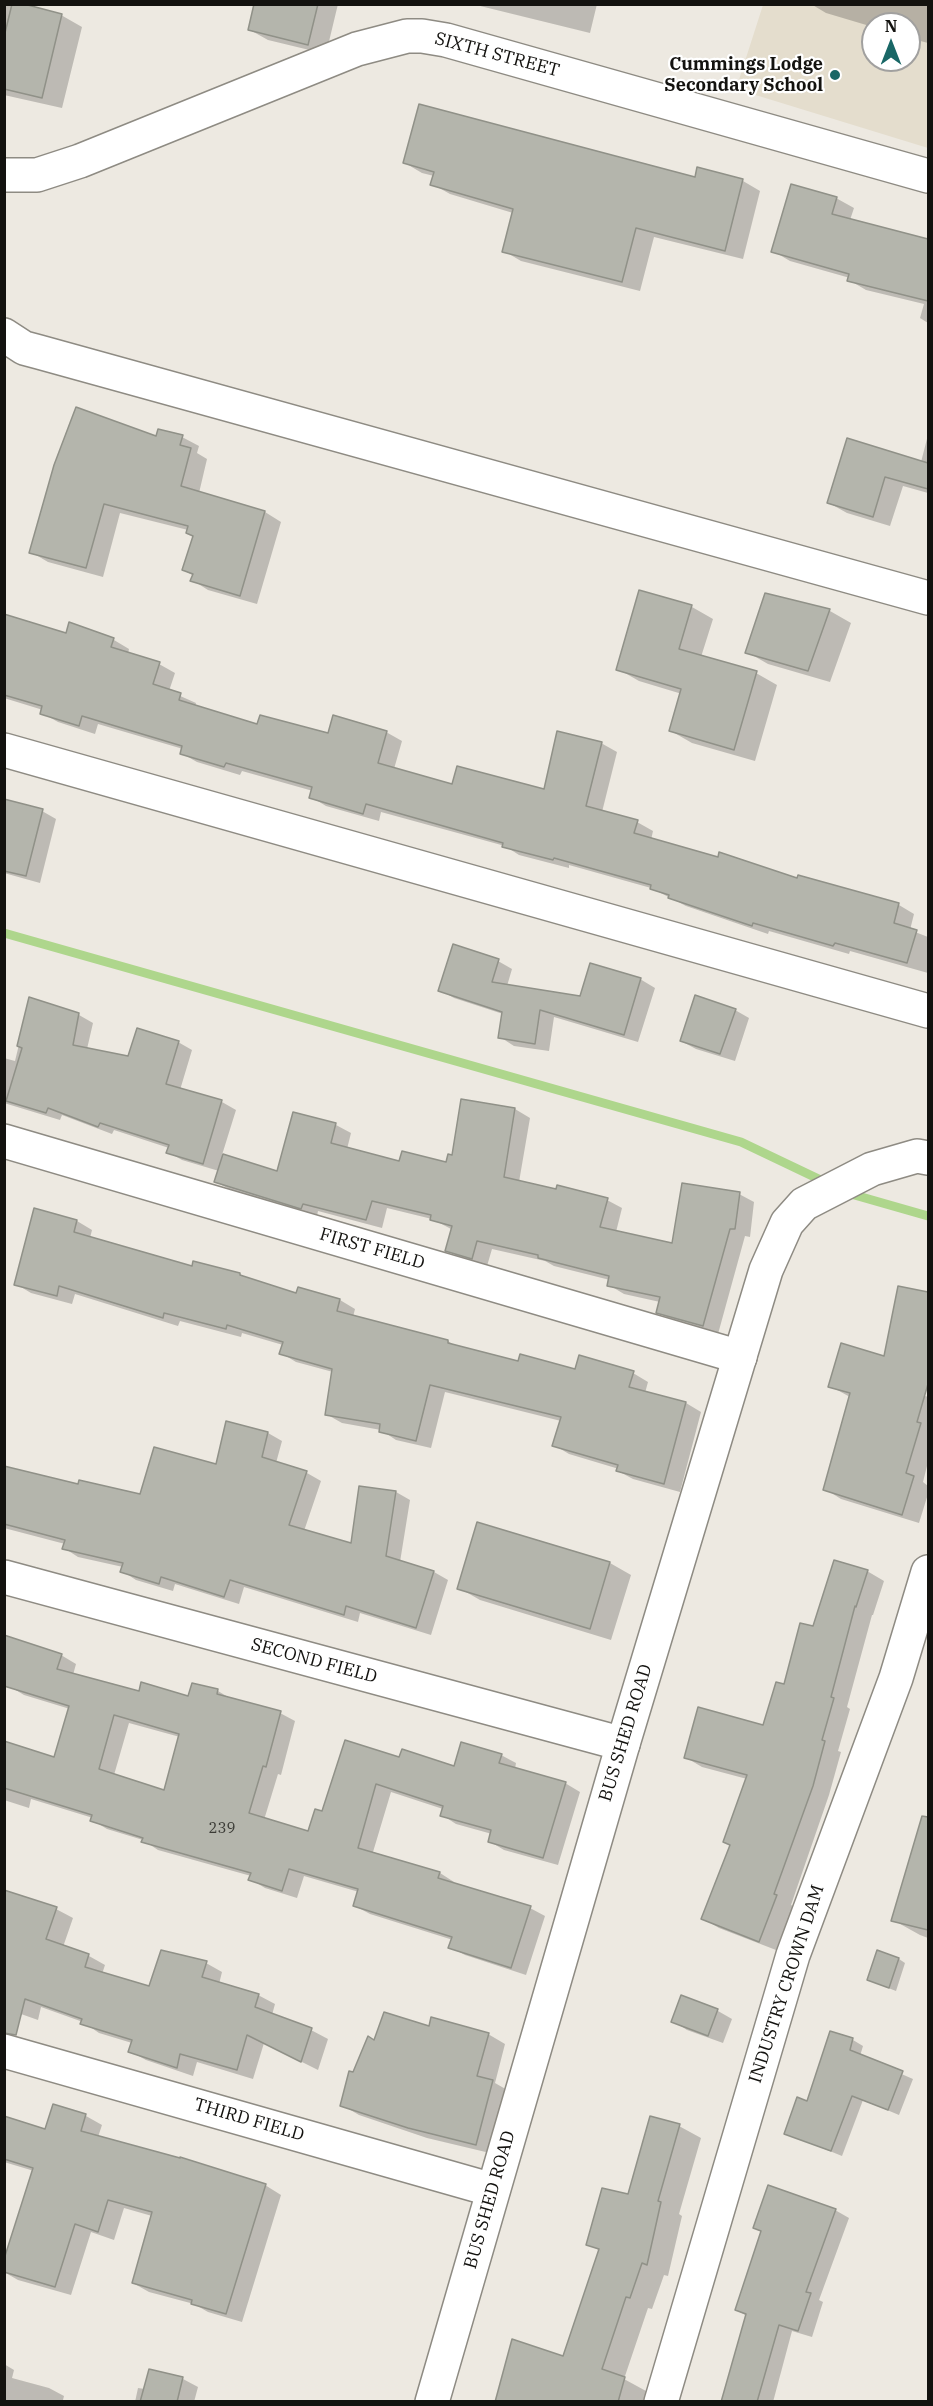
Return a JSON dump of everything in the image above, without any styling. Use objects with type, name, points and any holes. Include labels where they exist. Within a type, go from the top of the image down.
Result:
[{"type":"street","name":"SIXTH STREET","points":[[4,175],[37,175],[70,164],[357,49],[407,36],[422,36],[446,40],[928,176]]},
{"type":"street","points":[[4,335],[11,341],[39,352],[928,598]]},
{"type":"street","points":[[4,750],[928,1011]]},
{"type":"street","name":"FIRST FIELD","points":[[4,1141],[740,1357]]},
{"type":"street","name":"BUS SHED ROAD","points":[[432,2402],[623,1744],[766,1270],[787,1223],[804,1204],[872,1169],[917,1156],[928,1158]]},
{"type":"street","name":"INDUSTRY CROWN DAM","points":[[661,2402],[793,1955],[896,1678],[928,1572]]},
{"type":"street","name":"SECOND FIELD","points":[[4,1577],[623,1744]]},
{"type":"street","name":"THIRD FIELD","points":[[4,2050],[493,2190]]},
{"type":"shaded area","name":"Cummings Lodge Secondary School","points":[[763,5],[928,5],[928,148],[736,89]]},
{"type":"building","points":[[12,4],[24,4],[62,14],[42,98],[4,89],[4,37]]},
{"type":"building","points":[[254,4],[318,4],[308,45],[248,30]]},
{"type":"building","points":[[419,104],[695,177],[697,167],[743,179],[725,251],[636,228],[622,282],[502,252],[513,209],[430,185],[434,172],[403,163]]},
{"type":"building","points":[[791,184],[837,197],[832,214],[928,239],[928,301],[847,281],[849,274],[771,252]]},
{"type":"building","points":[[76,407],[156,436],[158,429],[183,435],[180,445],[191,448],[181,486],[265,511],[240,596],[190,581],[193,574],[182,570],[193,536],[186,533],[188,526],[104,504],[86,568],[29,553],[54,465]]},
{"type":"building","points":[[847,438],[928,463],[928,489],[885,477],[873,517],[827,503]]},
{"type":"building","points":[[639,590],[692,605],[679,649],[757,671],[734,750],[669,731],[681,689],[616,670]]},
{"type":"building","points":[[765,593],[830,609],[808,671],[745,653]]},
{"type":"building","points":[[4,614],[66,633],[69,622],[114,638],[111,647],[160,662],[153,684],[181,693],[179,700],[257,724],[260,715],[328,733],[333,715],[387,731],[378,763],[452,784],[457,766],[544,789],[557,731],[602,742],[586,806],[638,820],[634,833],[718,857],[719,852],[797,878],[798,875],[899,903],[894,923],[917,930],[907,963],[835,943],[833,946],[753,923],[752,926],[668,898],[669,895],[650,889],[651,885],[554,858],[553,860],[502,847],[503,843],[366,804],[363,814],[309,798],[312,787],[226,763],[224,767],[180,754],[182,746],[82,716],[79,726],[40,714],[42,706],[4,695]]},
{"type":"building","points":[[4,799],[43,809],[26,876],[4,871]]},
{"type":"building","points":[[453,944],[499,959],[492,982],[580,996],[590,963],[641,978],[624,1035],[540,1010],[535,1044],[498,1038],[502,1012],[438,991]]},
{"type":"building","points":[[695,995],[736,1009],[720,1054],[680,1041]]},
{"type":"building","points":[[29,997],[79,1013],[73,1045],[128,1056],[137,1028],[179,1041],[166,1084],[222,1100],[203,1164],[166,1153],[169,1145],[100,1123],[98,1127],[48,1108],[46,1113],[6,1101],[22,1048],[17,1046]]},
{"type":"building","points":[[461,1099],[515,1108],[504,1177],[556,1189],[557,1185],[608,1198],[600,1227],[672,1243],[682,1183],[740,1192],[735,1229],[730,1229],[703,1326],[656,1313],[660,1297],[607,1286],[609,1276],[538,1258],[538,1255],[477,1241],[472,1259],[445,1251],[452,1226],[430,1220],[431,1215],[372,1201],[366,1220],[303,1204],[301,1209],[214,1182],[223,1154],[277,1171],[293,1112],[336,1123],[331,1143],[399,1161],[402,1151],[446,1162],[448,1154],[452,1155]]},
{"type":"building","points":[[34,1208],[77,1220],[74,1232],[192,1266],[193,1261],[240,1273],[240,1275],[296,1293],[298,1287],[340,1299],[337,1311],[448,1340],[448,1343],[518,1361],[520,1354],[575,1369],[579,1355],[634,1371],[629,1387],[686,1402],[664,1484],[616,1471],[618,1465],[552,1446],[561,1417],[430,1385],[416,1441],[379,1432],[380,1424],[325,1415],[332,1369],[279,1354],[283,1342],[227,1325],[226,1329],[164,1313],[163,1318],[59,1286],[57,1296],[14,1285]]},
{"type":"building","points":[[898,1286],[928,1292],[928,1384],[917,1422],[921,1423],[906,1473],[914,1476],[902,1515],[823,1490],[850,1393],[828,1387],[841,1343],[884,1356]]},
{"type":"building","points":[[226,1421],[268,1432],[262,1457],[307,1471],[289,1525],[351,1543],[359,1486],[396,1491],[386,1556],[434,1571],[416,1628],[346,1606],[344,1615],[230,1580],[224,1597],[161,1577],[159,1584],[120,1572],[123,1563],[62,1549],[65,1540],[4,1524],[4,1466],[78,1484],[79,1480],[140,1494],[154,1447],[216,1464]]},
{"type":"building","points":[[477,1522],[610,1562],[590,1629],[457,1589]]},
{"type":"building","points":[[834,1560],[868,1570],[855,1606],[831,1697],[834,1698],[822,1740],[825,1741],[813,1786],[759,1942],[701,1919],[730,1845],[723,1842],[747,1775],[684,1758],[698,1707],[763,1725],[776,1682],[784,1684],[800,1623],[813,1626]]},
{"type":"building","points":[[4,1635],[62,1654],[57,1669],[139,1691],[141,1682],[188,1696],[192,1683],[218,1689],[217,1694],[281,1711],[266,1767],[263,1766],[249,1813],[308,1831],[315,1809],[322,1811],[345,1740],[399,1757],[402,1749],[454,1766],[461,1742],[502,1754],[499,1763],[566,1782],[543,1858],[488,1842],[491,1830],[440,1816],[443,1806],[376,1784],[358,1848],[440,1872],[438,1878],[531,1906],[511,1968],[448,1948],[452,1937],[353,1906],[358,1889],[289,1869],[282,1891],[248,1880],[251,1873],[141,1842],[143,1838],[90,1821],[92,1815],[4,1788],[4,1741],[54,1757],[69,1706],[4,1686]],"holes":[[[114,1715],[179,1734],[164,1790],[99,1769]]]},
{"type":"building","points":[[922,1816],[928,1817],[928,1930],[891,1921]]},
{"type":"building","points":[[4,1890],[57,1907],[46,1939],[89,1954],[85,1967],[149,1986],[161,1950],[207,1961],[202,1977],[259,1994],[255,2007],[312,2028],[301,2062],[247,2035],[237,2070],[180,2054],[177,2068],[128,2052],[132,2040],[80,2024],[82,2019],[25,1999],[16,2035],[4,2033]]},
{"type":"building","points":[[877,1950],[899,1958],[889,1988],[867,1980]]},
{"type":"building","points":[[681,1995],[718,2009],[708,2036],[671,2022]]},
{"type":"building","points":[[384,2012],[429,2026],[431,2017],[489,2033],[477,2076],[493,2080],[476,2145],[408,2128],[340,2106],[349,2071],[353,2072],[368,2036],[374,2040]]},
{"type":"building","points":[[830,2031],[853,2038],[850,2050],[903,2071],[888,2110],[852,2096],[831,2151],[784,2134],[797,2097],[807,2101]]},
{"type":"building","points":[[53,2104],[86,2114],[81,2131],[180,2157],[266,2184],[226,2314],[191,2304],[192,2300],[132,2283],[152,2212],[108,2200],[98,2232],[75,2224],[55,2287],[4,2272],[4,2259],[33,2168],[4,2159],[4,2116],[45,2129]]},
{"type":"building","points":[[650,2116],[680,2124],[658,2201],[661,2202],[647,2265],[642,2263],[630,2298],[626,2297],[602,2369],[625,2377],[618,2402],[495,2402],[512,2339],[563,2356],[599,2249],[586,2245],[602,2188],[628,2194]]},
{"type":"building","points":[[768,2185],[836,2209],[806,2292],[811,2293],[798,2331],[779,2325],[757,2402],[721,2402],[746,2314],[735,2310],[761,2231],[753,2228]]},
{"type":"building","points":[[149,2369],[183,2377],[177,2402],[140,2402]]},
{"type":"waterway","points":[[4,933],[741,1142],[827,1183]]},
{"type":"waterway","points":[[844,1192],[928,1216]]},
{"type":"place","name":"Cummings Lodge Secondary School","points":[[835,75]]}]
